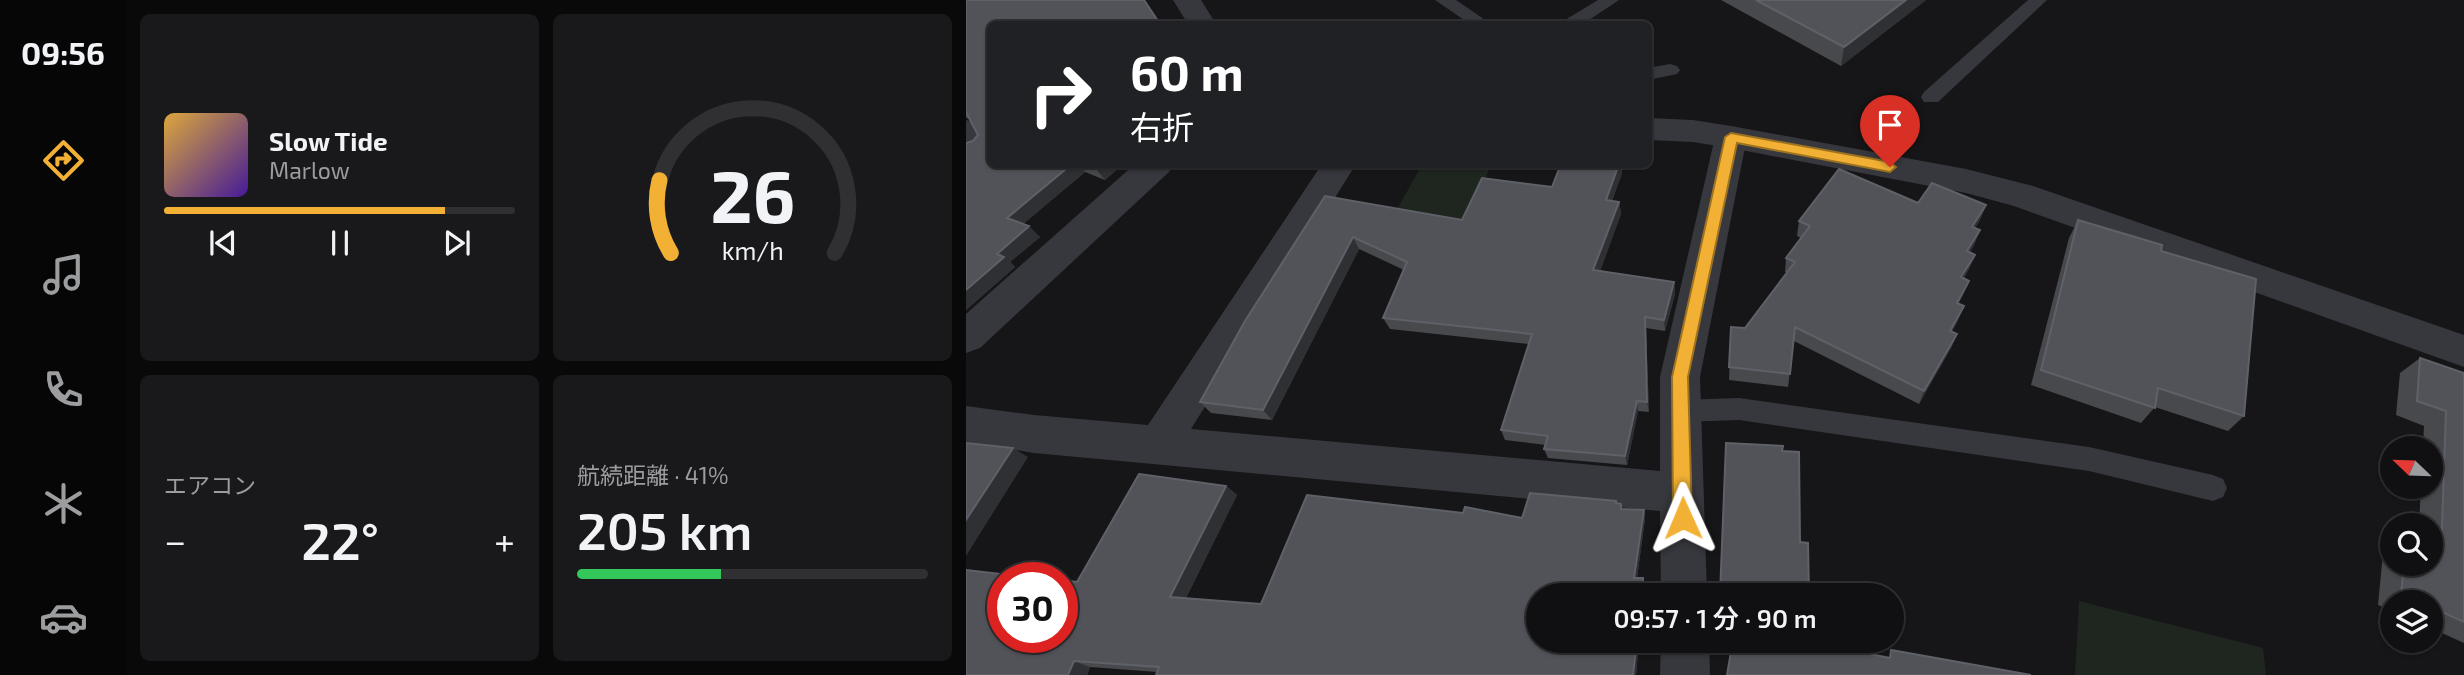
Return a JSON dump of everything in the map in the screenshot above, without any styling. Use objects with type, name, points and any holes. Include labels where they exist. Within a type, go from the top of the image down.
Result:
[{"type":"street","points":[[1186,0],[1200,21]]},
{"type":"street","points":[[1652,129],[1693,131],[1731,137],[1966,181],[2021,195],[2464,351]]},
{"type":"street","points":[[1684,583],[1680,377],[1731,137]]},
{"type":"street","points":[[966,337],[1153,168]]},
{"type":"street","points":[[1159,444],[1337,168]]},
{"type":"street","points":[[966,424],[1034,433],[1682,493]]},
{"type":"street","points":[[1685,653],[1685,675]]},
{"type":"lane","points":[[1444,0],[1477,21]]},
{"type":"lane","points":[[1576,21],[1610,0]]},
{"type":"lane","points":[[1931,97],[2038,0]]},
{"type":"lane","points":[[1652,73],[1670,71]]},
{"type":"lane","points":[[1681,411],[1739,409],[2089,459],[2213,488]]},
{"type":"shaded area","points":[[1420,168],[1490,168],[1463,231],[1392,218]]},
{"type":"shaded area","points":[[2079,601],[2263,648],[2266,675],[2075,675]]},
{"type":"building","points":[[966,0],[1144,0],[1158,21],[987,21],[987,168],[1067,168],[1007,218],[1029,226],[997,254],[1004,257],[966,290],[966,143],[973,141],[978,135],[966,112]]},
{"type":"building","points":[[1756,0],[1906,0],[1844,47]]},
{"type":"building","points":[[1559,168],[1618,168],[1606,200],[1619,202],[1593,270],[1674,282],[1664,320],[1645,317],[1647,402],[1637,401],[1625,456],[1544,449],[1548,436],[1501,430],[1532,334],[1383,318],[1407,262],[1353,237],[1263,410],[1200,402],[1245,321],[1325,196],[1462,220],[1482,178],[1552,187]]},
{"type":"building","points":[[1839,169],[1918,203],[1932,183],[1986,205],[1972,227],[1980,230],[1967,251],[1975,255],[1961,277],[1969,281],[1957,303],[1964,306],[1950,331],[1957,334],[1924,391],[1795,327],[1790,374],[1729,367],[1731,327],[1745,328],[1795,262],[1786,258],[1810,226],[1799,221]]},
{"type":"building","points":[[2078,220],[2162,245],[2161,251],[2256,279],[2244,416],[2158,388],[2155,408],[2041,370]]},
{"type":"building","points":[[2420,358],[2464,373],[2464,622],[2443,612],[2443,590],[2401,590],[2403,576],[2443,576],[2446,411],[2417,401]]},
{"type":"building","points":[[966,443],[1013,448],[966,520]]},
{"type":"building","points":[[1726,443],[1783,446],[1782,451],[1799,452],[1800,542],[1808,543],[1809,583],[1720,583]]},
{"type":"building","points":[[1139,474],[1226,486],[1170,597],[1261,604],[1307,495],[1463,513],[1465,507],[1522,518],[1530,493],[1616,501],[1621,504],[1621,509],[1644,510],[1634,578],[1643,578],[1643,583],[1526,583],[1526,653],[1636,653],[1633,675],[1156,675],[1159,667],[1074,661],[1068,675],[966,675],[966,570],[987,572],[987,653],[1078,653],[1078,580]]},
{"type":"building","points":[[1904,652],[2031,675],[1727,675],[1731,653],[1865,653],[1890,658],[1891,653]]},
{"type":"route","points":[[1683,518],[1680,377],[1731,137],[1890,167]]}]
